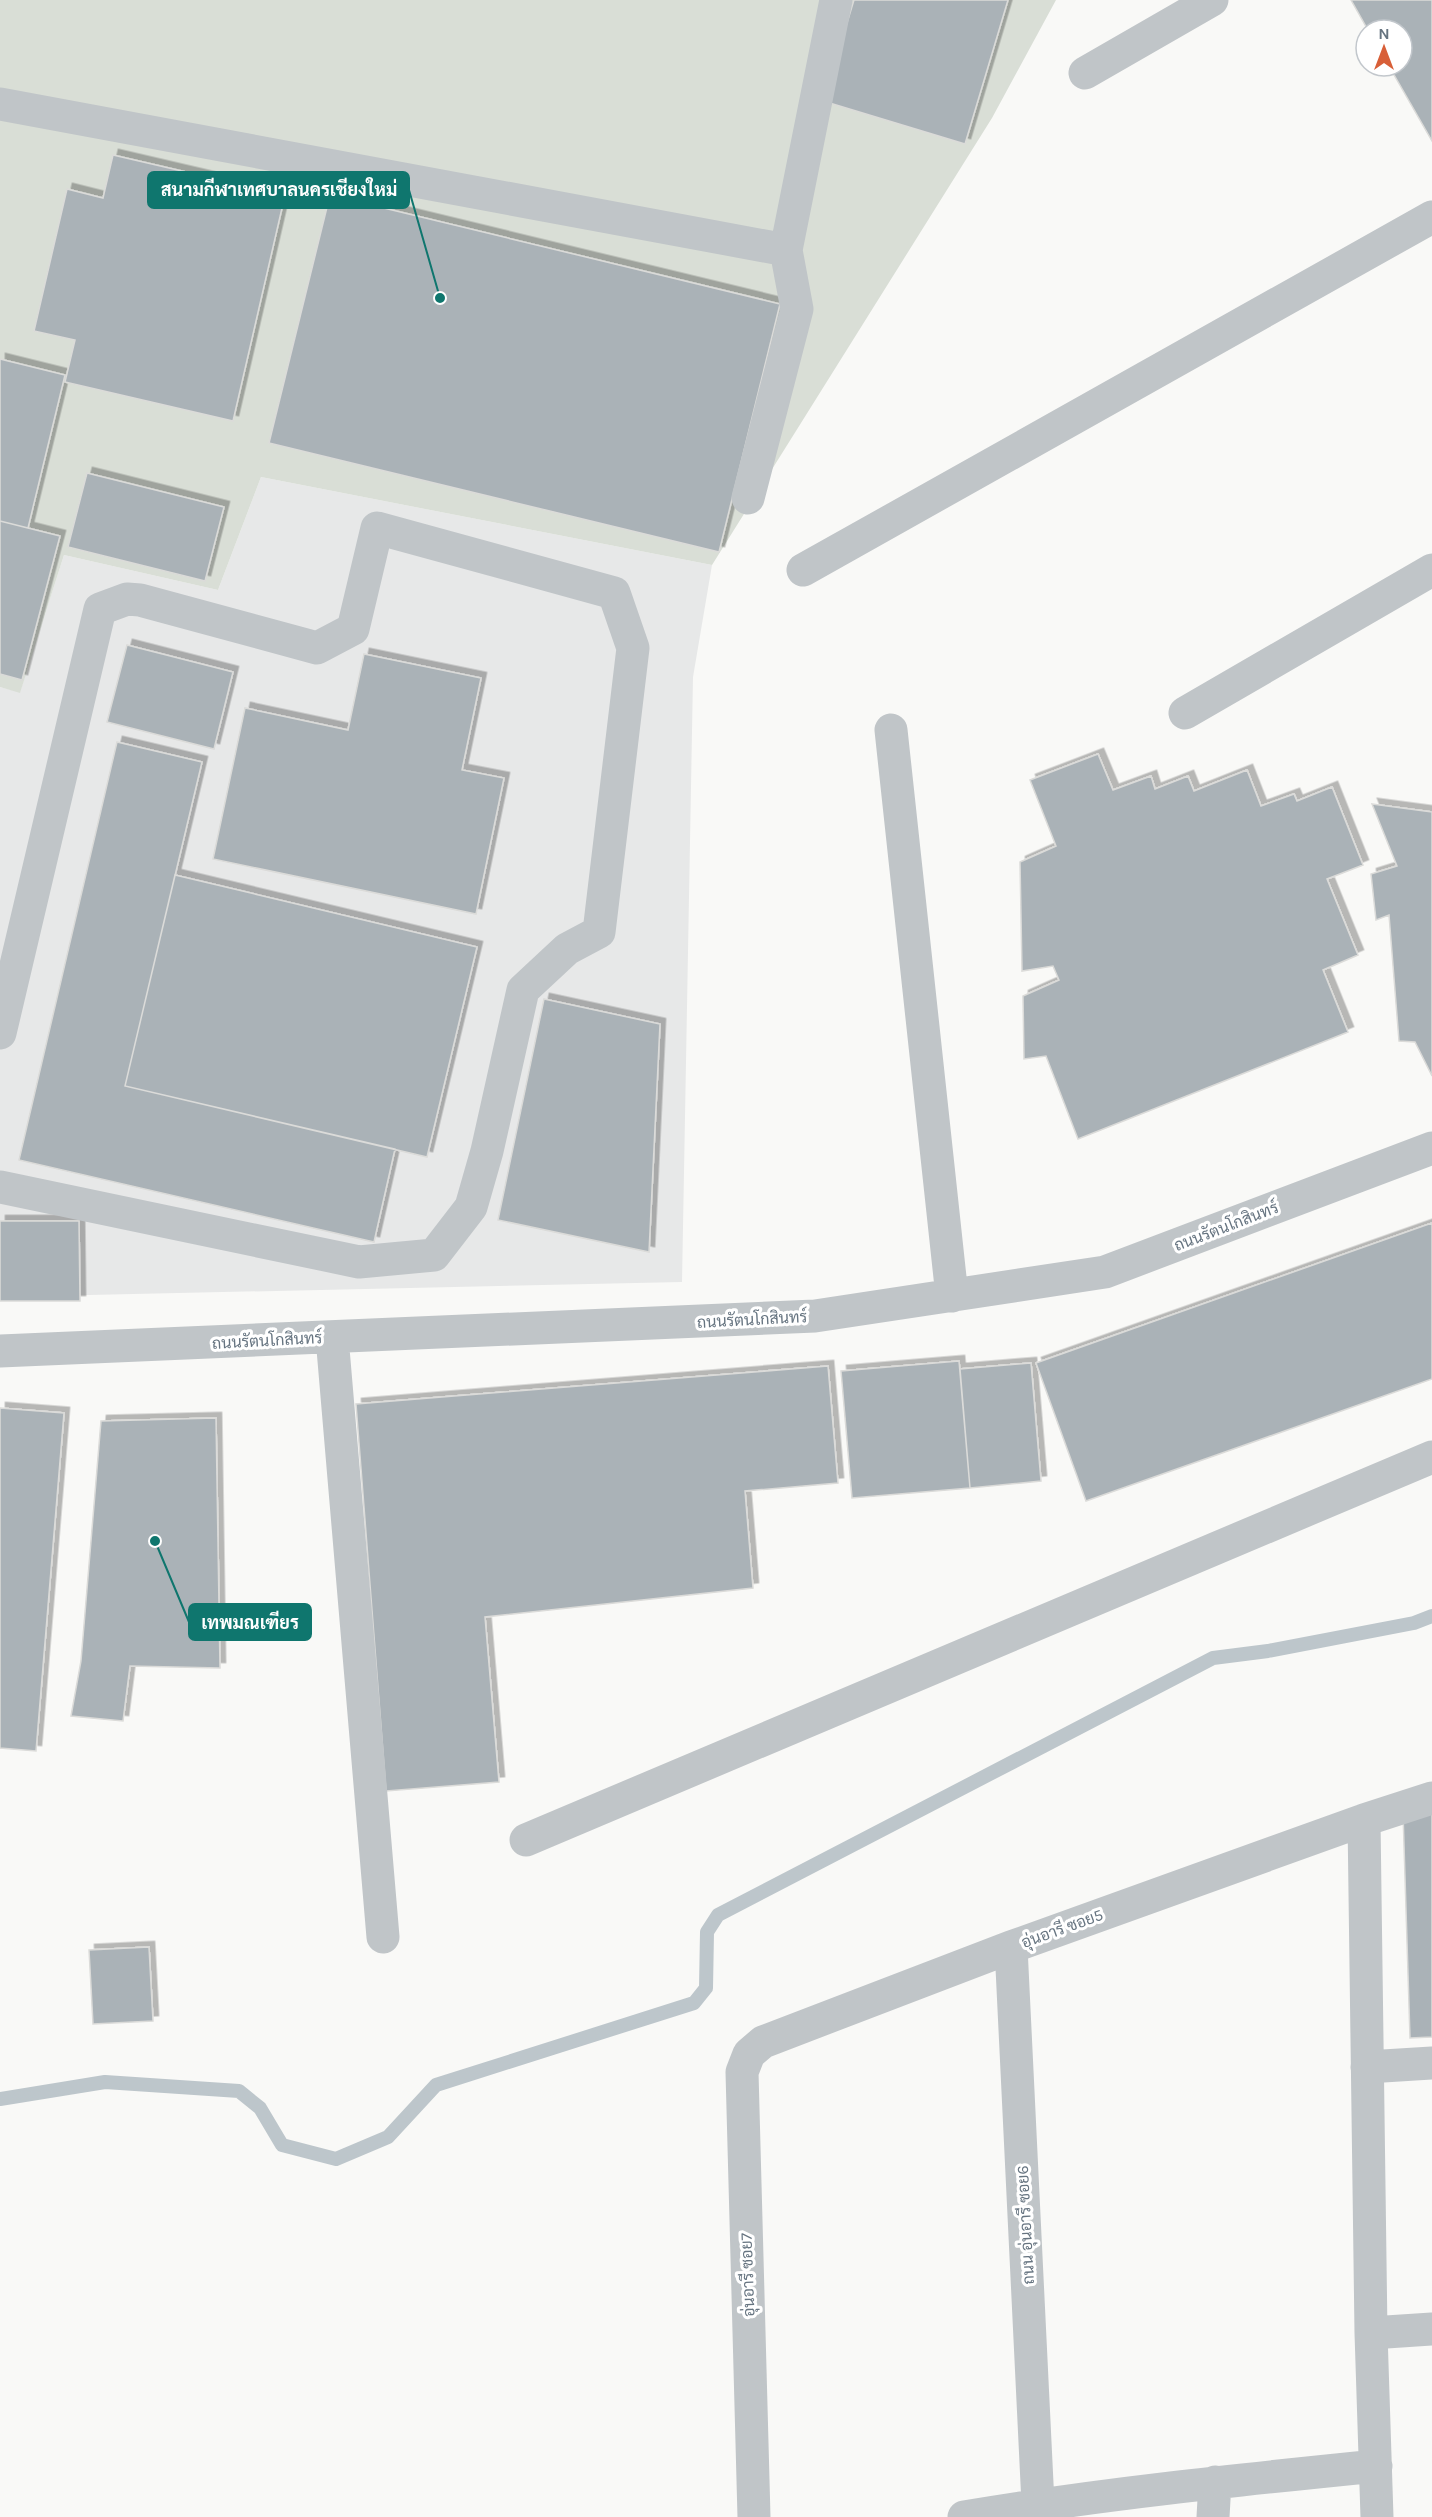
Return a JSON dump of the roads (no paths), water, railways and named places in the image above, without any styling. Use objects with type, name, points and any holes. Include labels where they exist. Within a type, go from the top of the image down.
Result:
[{"type":"street","points":[[748,498],[797,309],[786,250],[836,0]]},
{"type":"street","points":[[1085,73],[1212,0]]},
{"type":"street","points":[[0,104],[786,250]]},
{"type":"street","points":[[803,570],[1432,217]]},
{"type":"street","points":[[0,1033],[100,609],[127,598],[140,600],[317,648],[353,629],[377,528],[614,593],[633,648],[600,932],[567,949],[523,990],[487,1152],[471,1207],[434,1255],[359,1262],[0,1187]]},
{"type":"street","points":[[1185,713],[1432,570]]},
{"type":"street","points":[[891,730],[952,1296]]},
{"type":"street","name":"ถนนรัตนโกสินทร์","points":[[0,1351],[815,1316],[1105,1272],[1432,1148]]},
{"type":"street","points":[[332,1337],[383,1937]]},
{"type":"street","name":"ถนนรัตนโกสินทร์","points":[[0,1359],[47,1350]]},
{"type":"street","points":[[526,1840],[1432,1457]]},
{"type":"street","name":"อุ่นอารี ซอย5","points":[[763,2042],[1011,1947],[1364,1820],[1432,1798]]},
{"type":"street","points":[[1364,1820],[1371,2334],[1377,2517]]},
{"type":"street","name":"ถนน อุ่นอารี ซอย6","points":[[1011,1947],[1038,2504]]},
{"type":"street","name":"อุ่นอารี ซอย7","points":[[754,2517],[742,2072],[749,2054],[763,2042]]},
{"type":"street","points":[[1367,2067],[1432,2063]]},
{"type":"street","points":[[1371,2334],[1432,2330]]},
{"type":"street","points":[[969,2517],[1038,2504],[1215,2482],[1376,2466]]},
{"type":"street","points":[[1213,2517],[1215,2482]]},
{"type":"waterway","points":[[0,2099],[105,2082],[239,2091],[260,2108],[282,2145],[336,2159],[388,2137],[436,2085],[694,2003],[706,1988],[707,1932],[718,1915],[1213,1658],[1268,1651],[1414,1623],[1432,1616]]},
{"type":"place","name":"สนามกีฬาเทศบาลนครเชียงใหม่","points":[[440,298]]},
{"type":"place","name":"เทพมณเฑียร","points":[[155,1541]]}]
